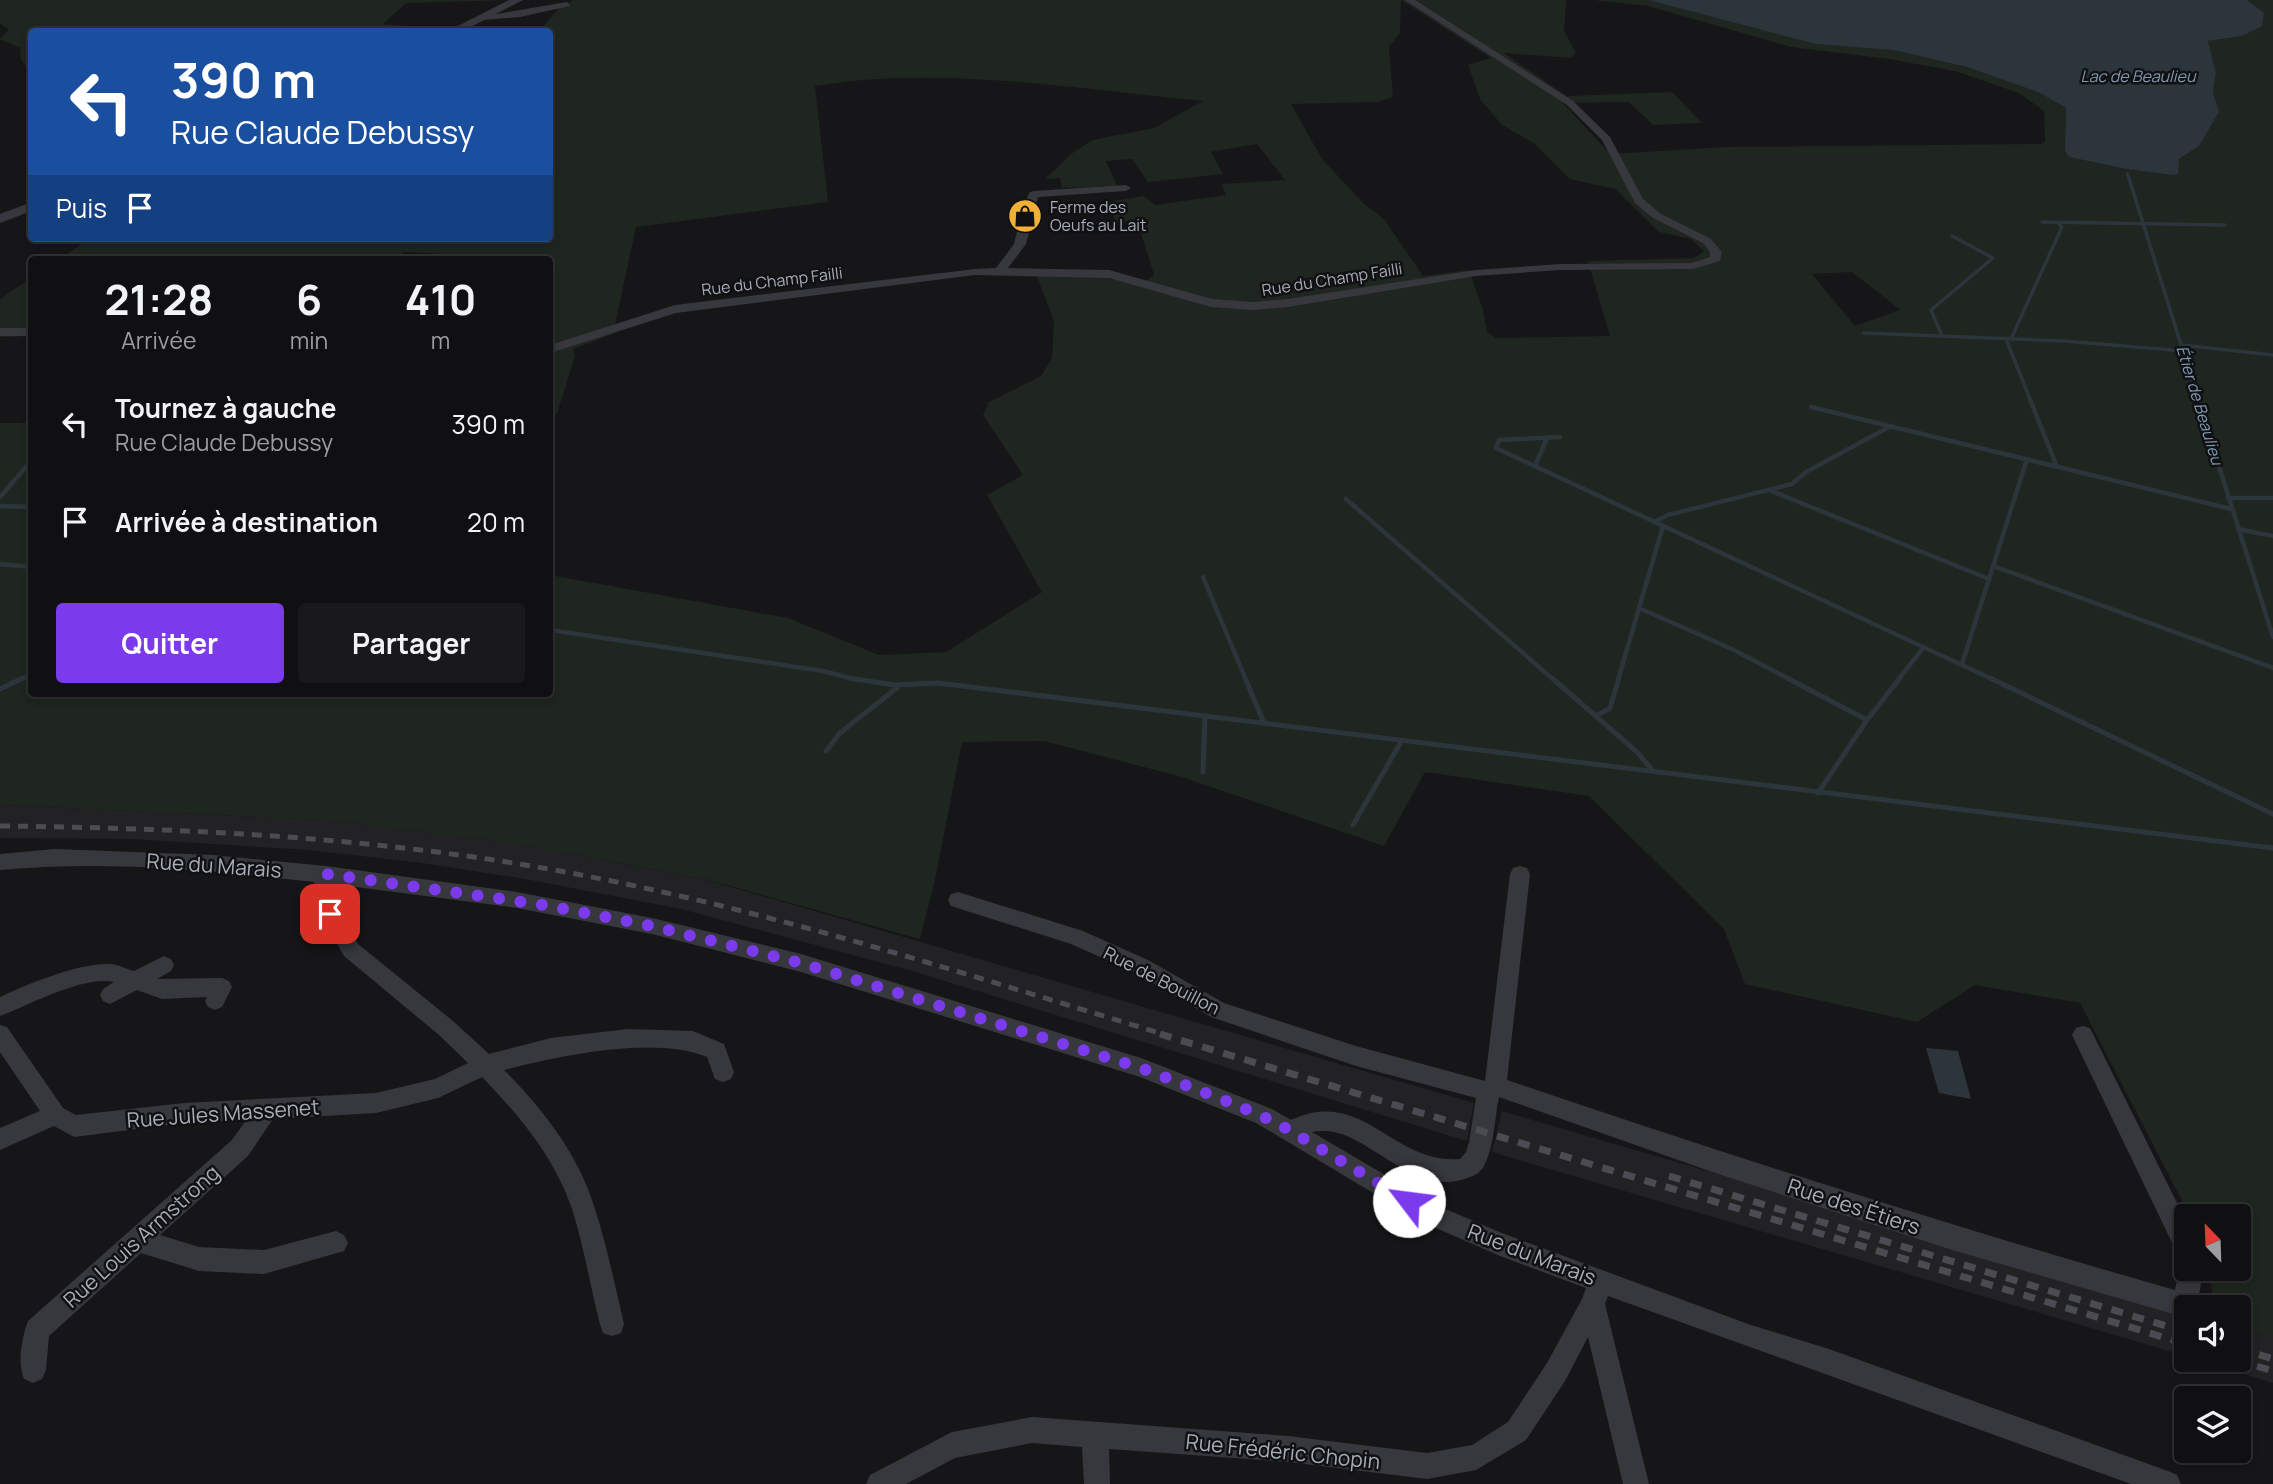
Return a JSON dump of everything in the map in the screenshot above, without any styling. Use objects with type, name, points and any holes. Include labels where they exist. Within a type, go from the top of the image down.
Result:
[{"type":"street","points":[[460,28],[518,0]]},
{"type":"street","name":"Rue du Champ Failli","points":[[553,348],[675,309],[941,275],[1000,271],[1108,274],[1210,303],[1252,306],[1523,268],[1693,266],[1716,259],[1716,251],[1707,241],[1657,216],[1639,201],[1606,139],[1570,103],[1461,36],[1409,0]]},
{"type":"street","points":[[483,17],[520,14],[567,4]]},
{"type":"street","points":[[1000,271],[1020,244],[1029,204],[1034,194],[1126,188]]},
{"type":"street","points":[[0,219],[28,208]]},
{"type":"street","points":[[0,332],[28,332]]},
{"type":"street","name":"Rue du Marais","points":[[0,862],[55,857],[103,857],[213,863],[326,874],[544,905],[652,926],[801,963],[1141,1068],[1264,1116],[1428,1213],[1533,1257],[1597,1292],[1829,1362],[2168,1484]]},
{"type":"street","points":[[326,874],[323,886],[330,914],[351,950],[446,1028],[485,1065],[525,1105],[559,1155],[583,1207],[612,1324]]},
{"type":"street","points":[[1290,1131],[1299,1124],[1322,1121],[1346,1124],[1384,1142],[1423,1168],[1440,1173],[1469,1167],[1476,1157],[1492,1090],[1520,874]]},
{"type":"street","name":"Rue de Bouillon","points":[[958,900],[1076,937],[1141,966],[1218,1010],[1356,1056],[1492,1090]]},
{"type":"street","points":[[110,995],[164,965]]},
{"type":"street","points":[[0,1007],[23,996],[88,975],[110,972],[162,990],[222,987],[215,1001]]},
{"type":"street","points":[[0,1034],[55,1115],[0,1139]]},
{"type":"street","points":[[2083,1035],[2174,1222]]},
{"type":"street","name":"Rue Jules Massenet","points":[[55,1115],[74,1126],[184,1113],[376,1103],[438,1088],[485,1065],[551,1048],[628,1039],[694,1041],[716,1051],[723,1072]]},
{"type":"street","name":"Rue des Étiers","points":[[1492,1090],[1910,1224],[2180,1304],[2188,1293],[2189,1281]]},
{"type":"street","name":"Rue Louis Armstrong","points":[[33,1370],[37,1330],[240,1148],[267,1108]]},
{"type":"street","points":[[138,1240],[200,1259],[264,1262],[336,1243]]},
{"type":"street","points":[[1597,1292],[1636,1484]]},
{"type":"street","name":"Rue Frédéric Chopin","points":[[879,1484],[952,1445],[1032,1430],[1288,1449],[1427,1466],[1476,1457],[1517,1431],[1556,1372],[1597,1292]]},
{"type":"street","points":[[1095,1433],[1097,1484]]},
{"type":"shaded area","points":[[0,0],[511,0],[406,3],[383,24],[406,26],[404,28],[28,28],[28,69],[21,60],[20,48],[0,39],[9,30],[0,23]]},
{"type":"shaded area","points":[[573,0],[1401,0],[1566,0],[1564,31],[1576,53],[1570,58],[1504,53],[1567,96],[1672,92],[1702,123],[1653,125],[1629,102],[1563,103],[1610,154],[1726,147],[2041,144],[2045,141],[2044,111],[2019,93],[1955,71],[1889,59],[1791,47],[1648,6],[1593,0],[1648,0],[1709,15],[1967,67],[2040,93],[2066,108],[2065,151],[2069,157],[2172,175],[2179,159],[2199,146],[2219,112],[2213,92],[2216,73],[2208,41],[2242,36],[2264,13],[2247,0],[2273,0],[2273,1337],[2251,1331],[2251,1295],[2212,1295],[2211,1281],[2251,1281],[2251,1204],[2184,1204],[2080,1003],[1975,985],[1917,1022],[1745,984],[1724,929],[1589,796],[1425,772],[1384,846],[1182,777],[1044,741],[962,742],[935,880],[920,939],[705,879],[518,844],[327,820],[0,805],[0,423],[28,423],[28,697],[553,697],[553,576],[788,618],[879,655],[946,652],[1042,592],[987,495],[1023,475],[983,415],[989,402],[1041,376],[1052,358],[1054,321],[1036,274],[1103,277],[1142,285],[1154,275],[1137,220],[1116,222],[1108,202],[1144,196],[1155,205],[1226,195],[1222,184],[1285,180],[1257,144],[1211,152],[1223,174],[1148,182],[1132,159],[1106,161],[1117,186],[1062,188],[1060,178],[1045,179],[1071,154],[1092,140],[1154,128],[1203,101],[960,78],[879,79],[815,86],[828,202],[636,227],[613,334],[573,349],[575,356],[557,414],[553,414],[553,256],[404,252],[399,256],[64,256],[85,242],[553,242],[553,28],[542,28],[559,8]],"holes":[[[1401,0],[1491,58],[1468,65],[1480,99],[1501,124],[1535,144],[1570,179],[1615,189],[1659,232],[1691,239],[1704,251],[1694,258],[1588,261],[1610,336],[1496,338],[1487,332],[1483,310],[1469,270],[1423,276],[1384,219],[1364,204],[1322,159],[1291,104],[1377,102],[1393,97],[1389,47],[1400,33]],[[1852,272],[1900,310],[1855,326],[1812,274]]]},
{"type":"shaded area","points":[[28,280],[28,336],[0,337],[0,299]]},
{"type":"shaded area","points":[[0,805],[327,820],[518,844],[704,879],[1474,1103],[1467,1141],[912,971],[681,909],[525,879],[422,863],[308,850],[132,839],[0,838]]},
{"type":"shaded area","points":[[1502,1111],[2174,1307],[2174,1352],[1492,1152]]},
{"type":"shaded area","points":[[2251,1331],[2273,1337],[2273,1383],[2238,1372],[2251,1372]]},
{"type":"water","name":"Lac de Beaulieu","points":[[1648,0],[2247,0],[2264,13],[2262,26],[2242,36],[2208,41],[2216,73],[2213,92],[2219,112],[2199,146],[2179,159],[2178,174],[2172,175],[2069,157],[2065,151],[2066,108],[2040,93],[1967,67],[1893,50],[1816,44]]},
{"type":"water","points":[[1926,1048],[1958,1051],[1971,1099],[1939,1093]]},
{"type":"waterway","name":"Étier de Beaulieu","points":[[2127,173],[2128,177]]},
{"type":"waterway","name":"Étier de Beaulieu","points":[[2128,175],[2143,224]]},
{"type":"waterway","points":[[2042,222],[2143,224]]},
{"type":"waterway","points":[[2011,339],[2062,227],[2058,223]]},
{"type":"waterway","points":[[2143,224],[2225,225]]},
{"type":"waterway","name":"Étier de Beaulieu","points":[[2143,224],[2183,351]]},
{"type":"waterway","points":[[1942,336],[1931,310],[1993,258],[1952,236]]},
{"type":"waterway","points":[[1864,333],[2011,339]]},
{"type":"waterway","points":[[2006,339],[2030,399]]},
{"type":"waterway","points":[[2011,339],[2183,351]]},
{"type":"waterway","points":[[2182,345],[2273,355]]},
{"type":"waterway","name":"Étier de Beaulieu","points":[[2183,351],[2198,399]]},
{"type":"waterway","points":[[2029,397],[2057,467]]},
{"type":"waterway","name":"Étier de Beaulieu","points":[[2197,397],[2229,498]]},
{"type":"waterway","points":[[1811,407],[2027,459]]},
{"type":"waterway","points":[[1654,522],[1668,515],[1792,484],[1806,472],[1889,427]]},
{"type":"waterway","points":[[1560,437],[1499,440],[1496,448],[1654,522]]},
{"type":"waterway","points":[[1535,466],[1547,438]]},
{"type":"waterway","points":[[1993,566],[2027,459]]},
{"type":"waterway","points":[[2027,459],[2057,467]]},
{"type":"waterway","points":[[0,497],[28,465]]},
{"type":"waterway","points":[[2057,467],[2231,509]]},
{"type":"waterway","points":[[1769,490],[1989,579]]},
{"type":"waterway","points":[[2229,498],[2273,498]]},
{"type":"waterway","name":"Étier de Beaulieu","points":[[2229,498],[2239,529]]},
{"type":"waterway","points":[[1346,499],[1554,680]]},
{"type":"waterway","points":[[0,506],[28,507]]},
{"type":"waterway","points":[[1654,522],[1924,647]]},
{"type":"waterway","points":[[1639,608],[1663,526]]},
{"type":"waterway","points":[[2239,529],[2273,536]]},
{"type":"waterway","name":"Étier de Beaulieu","points":[[2239,529],[2273,637]]},
{"type":"waterway","points":[[0,564],[28,567]]},
{"type":"waterway","points":[[1989,579],[1993,566]]},
{"type":"waterway","points":[[1993,566],[2273,668]]},
{"type":"waterway","points":[[1203,577],[1246,680]]},
{"type":"waterway","points":[[1962,664],[1989,579]]},
{"type":"waterway","points":[[1618,680],[1639,608]]},
{"type":"waterway","points":[[1639,608],[1732,649],[1791,680]]},
{"type":"waterway","points":[[553,630],[823,671],[850,678]]},
{"type":"waterway","points":[[1898,680],[1924,647]]},
{"type":"waterway","points":[[1924,647],[1994,680]]},
{"type":"waterway","points":[[20,680],[28,676]]},
{"type":"waterway","points":[[0,689],[23,678]]},
{"type":"waterway","points":[[850,678],[894,685],[938,683],[1205,716]]},
{"type":"waterway","points":[[850,678],[857,680]]},
{"type":"waterway","points":[[1245,678],[1264,723]]},
{"type":"waterway","points":[[1552,678],[1637,752],[1653,771]]},
{"type":"waterway","points":[[1596,716],[1610,708],[1619,678]]},
{"type":"waterway","points":[[1787,678],[1867,720]]},
{"type":"waterway","points":[[1867,720],[1900,678]]},
{"type":"waterway","points":[[1990,678],[2273,814]]},
{"type":"waterway","points":[[826,751],[840,733],[898,687]]},
{"type":"waterway","points":[[1203,772],[1205,716]]},
{"type":"waterway","points":[[1205,716],[1402,740]]},
{"type":"waterway","points":[[1819,792],[1867,720]]},
{"type":"waterway","points":[[1353,825],[1402,740]]},
{"type":"waterway","points":[[1402,740],[1819,792]]},
{"type":"waterway","points":[[1819,792],[2273,848]]},
{"type":"railway","points":[[0,826],[278,836],[416,849],[554,870],[632,885],[786,922],[1166,1035]]},
{"type":"railway","points":[[1160,1034],[2174,1340]]},
{"type":"railway","points":[[1669,1176],[2174,1328]]},
{"type":"railway","points":[[2251,1352],[2273,1359]]},
{"type":"railway","points":[[2251,1364],[2273,1371]]},
{"type":"place","name":"Ferme des Oeufs au Lait","points":[[1025,216]]},
{"type":"route","points":[[330,914],[323,886],[326,874],[544,905],[652,926],[801,963],[1141,1068],[1234,1104],[1277,1123],[1409,1201]]}]
